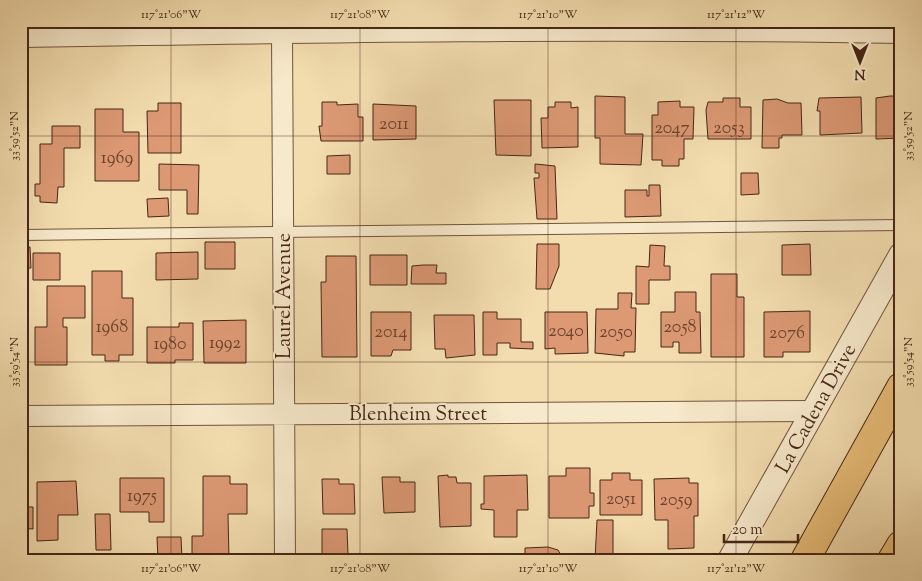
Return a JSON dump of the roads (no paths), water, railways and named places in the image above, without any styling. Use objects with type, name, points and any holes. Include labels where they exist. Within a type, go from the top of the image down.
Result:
[{"type":"highway","points":[[805,560],[901,387]]},
{"type":"highway","points":[[892,560],[901,545]]},
{"type":"street","points":[[21,37],[282,33],[379,26],[762,26],[901,33]]},
{"type":"street","name":"Laurel Avenue","points":[[282,33],[285,560]]},
{"type":"street","name":"La Cadena Drive","points":[[730,560],[901,255]]},
{"type":"street","name":"Blenheim Street","points":[[21,416],[814,411]]},
{"type":"lane","points":[[21,235],[283,234],[901,225]]}]
